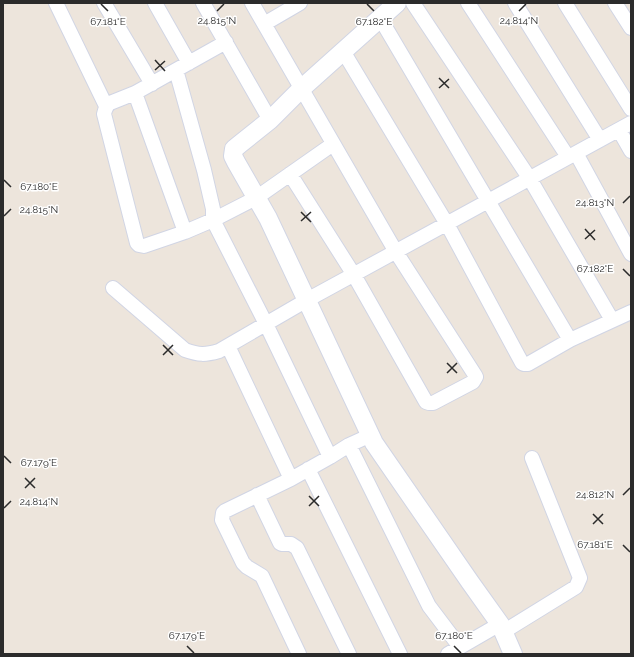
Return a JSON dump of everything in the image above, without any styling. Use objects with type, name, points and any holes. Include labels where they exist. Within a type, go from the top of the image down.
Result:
[{"type":"street","points":[[56,3],[106,106],[104,114],[137,243],[141,246],[184,232],[213,220],[256,198],[333,144]]},
{"type":"street","points":[[104,3],[152,84]]},
{"type":"street","points":[[155,3],[189,63]]},
{"type":"street","points":[[204,3],[270,120]]},
{"type":"street","points":[[252,3],[396,252],[475,375],[476,377],[473,382],[433,403],[426,402],[354,275],[290,174]]},
{"type":"street","points":[[264,24],[300,3]]},
{"type":"street","points":[[397,3],[301,89],[270,120],[237,147],[234,150],[233,156],[268,218],[374,442],[502,628],[513,654]]},
{"type":"street","points":[[414,3],[530,179],[612,320]]},
{"type":"street","points":[[468,3],[572,155],[631,254]]},
{"type":"street","points":[[515,3],[600,140]]},
{"type":"street","points":[[565,3],[631,109]]},
{"type":"street","points":[[615,3],[631,28]]},
{"type":"street","points":[[380,18],[570,340]]},
{"type":"street","points":[[106,106],[152,84],[226,42]]},
{"type":"street","points":[[343,51],[446,224],[522,363],[528,364],[570,340],[631,312]]},
{"type":"street","points":[[176,70],[204,170],[213,209],[213,220],[266,324],[330,457]]},
{"type":"street","points":[[135,93],[184,232]]},
{"type":"street","points":[[113,288],[185,350],[206,354],[219,351],[307,300],[625,126],[631,151]]},
{"type":"street","points":[[228,346],[291,478]]},
{"type":"street","points":[[299,654],[262,576],[243,563],[222,520],[223,513],[308,469],[348,445],[371,436]]},
{"type":"street","points":[[348,445],[429,606],[454,650],[502,628],[576,587],[580,578],[532,458]]},
{"type":"street","points":[[308,469],[400,654]]},
{"type":"street","points":[[256,495],[280,543],[292,544],[297,548],[349,654]]}]
